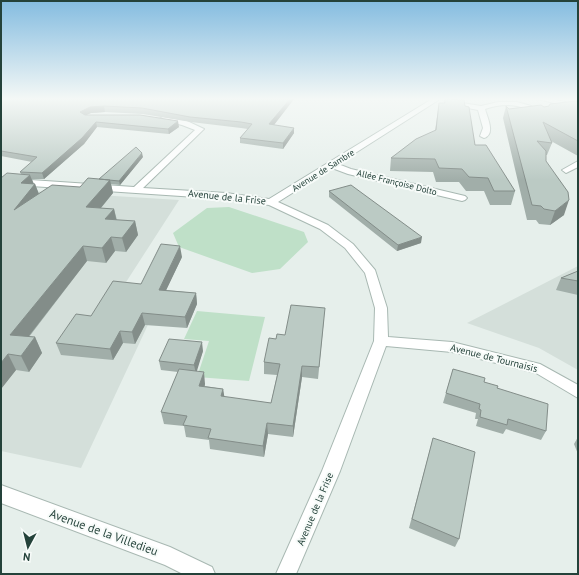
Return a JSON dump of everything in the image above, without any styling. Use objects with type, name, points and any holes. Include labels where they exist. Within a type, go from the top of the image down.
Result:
[{"type":"street","points":[[137,189],[200,129],[192,126]]},
{"type":"street","name":"Avenue de Sambre","points":[[271,202],[395,126]]},
{"type":"street","points":[[484,136],[486,126]]},
{"type":"street","points":[[566,170],[578,164]]},
{"type":"street","name":"Allée Françoise Dolto","points":[[332,165],[348,171],[462,198]]},
{"type":"street","name":"Avenue de la Frise","points":[[1,181],[137,189],[226,196],[271,202],[324,227],[349,246],[371,272],[381,308],[381,341],[331,471],[286,574]]},
{"type":"street","name":"Avenue de Tournaisis","points":[[381,341],[452,347],[540,369],[578,392]]},
{"type":"street","name":"Avenue de la Villedieu","points":[[1,494],[170,557],[205,574]]},
{"type":"shaded area","points":[[1,189],[179,200],[119,293],[160,299],[81,468],[1,451]]},
{"type":"shaded area","points":[[578,266],[578,370],[539,348],[467,323]]},
{"type":"green space","points":[[229,207],[304,232],[308,242],[280,269],[252,273],[179,247],[173,233],[207,208]]},
{"type":"green space","points":[[197,311],[265,317],[249,381],[197,377],[209,341],[184,339]]},
{"type":"building","points":[[1,126],[93,126],[82,138],[42,173],[20,172],[37,157],[1,151]]},
{"type":"building","points":[[135,126],[172,126],[168,129]]},
{"type":"building","points":[[250,126],[280,126],[294,128],[283,143],[240,138]]},
{"type":"building","points":[[436,126],[472,126],[475,145],[486,145],[515,191],[494,191],[488,178],[469,177],[462,169],[439,168],[435,159],[391,158],[416,139],[436,130]]},
{"type":"building","points":[[511,126],[545,126],[552,143],[537,141],[546,151],[546,161],[568,192],[569,200],[555,211],[544,209],[541,206],[532,205]]},
{"type":"building","points":[[550,126],[578,126],[578,141]]},
{"type":"building","points":[[136,147],[142,153],[119,181],[99,179]]},
{"type":"building","points":[[7,173],[30,175],[21,183],[35,184],[14,210],[52,185],[80,187],[88,178],[110,180],[86,207],[114,209],[105,219],[135,221],[122,238],[111,237],[102,248],[83,246],[10,335],[35,337],[21,356],[8,354],[1,363],[1,178]]},
{"type":"building","points":[[351,185],[422,237],[398,245],[329,191]]},
{"type":"building","points":[[161,244],[180,246],[159,290],[196,293],[185,317],[142,313],[132,332],[120,331],[110,349],[56,343],[76,314],[91,316],[113,281],[141,284]]},
{"type":"building","points":[[578,271],[578,281],[561,278]]},
{"type":"building","points":[[291,305],[325,308],[319,367],[302,366],[293,426],[267,423],[263,446],[208,438],[211,429],[183,425],[187,416],[161,412],[179,369],[204,372],[199,386],[223,389],[221,396],[271,403],[280,364],[264,362],[269,338],[276,339],[277,334],[285,335]]},
{"type":"building","points":[[169,339],[202,342],[194,365],[159,361]]},
{"type":"building","points":[[453,369],[485,378],[484,382],[498,386],[497,388],[548,404],[546,431],[508,419],[507,425],[480,417],[480,404],[446,393]]},
{"type":"building","points":[[433,438],[475,452],[459,539],[412,519]]}]
